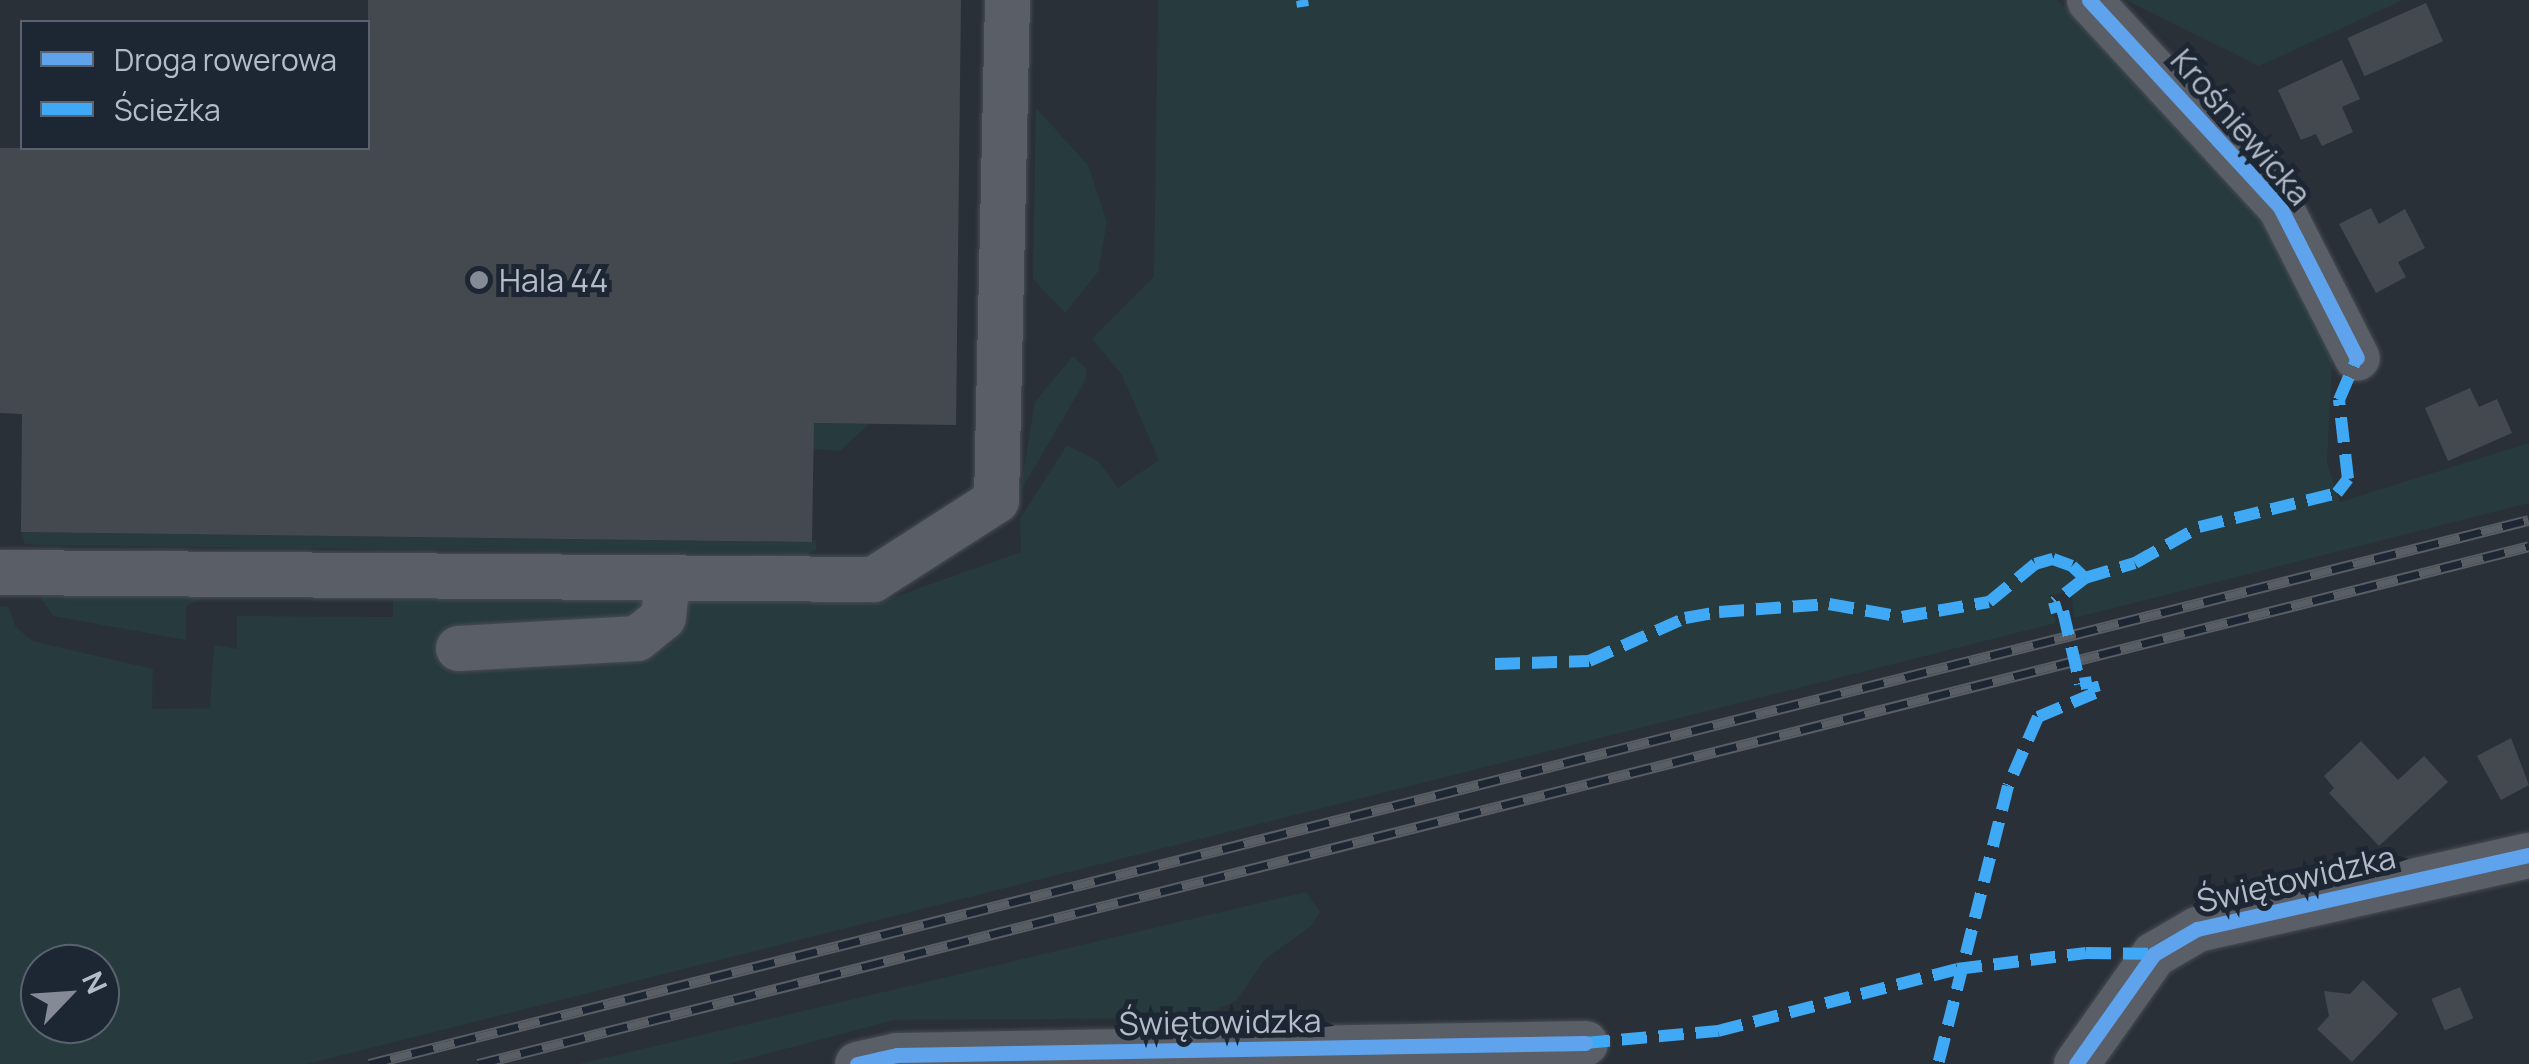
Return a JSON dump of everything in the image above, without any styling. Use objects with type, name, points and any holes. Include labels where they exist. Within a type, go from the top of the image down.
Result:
[{"type":"street","points":[[0,572],[873,579],[996,500],[1007,0]]},
{"type":"street","name":"Krośniewicka","points":[[2090,0],[2280,207],[2356,358]]},
{"type":"street","points":[[458,648],[637,638],[663,618],[667,578]]},
{"type":"street","name":"Świętowidzka","points":[[2076,1064],[2154,954],[2198,929],[2529,856]]},
{"type":"street","name":"Świętowidzka","points":[[857,1064],[911,1055],[1583,1038]]},
{"type":"green space","points":[[1158,0],[2057,0],[2154,94],[2302,263],[2333,346],[2327,463],[2340,502],[2529,443],[2529,503],[2074,618],[2071,591],[2050,596],[2056,623],[307,1064],[0,1064],[0,606],[9,607],[15,626],[32,641],[153,669],[152,709],[210,708],[214,645],[237,649],[237,616],[393,617],[393,599],[203,598],[186,606],[186,640],[53,616],[36,591],[647,598],[641,618],[473,664],[660,650],[673,643],[680,600],[883,601],[1021,552],[1020,519],[1067,445],[1098,461],[1118,488],[1159,460],[1122,375],[1092,339],[1154,277]]},
{"type":"green space","points":[[2126,0],[2403,0],[2259,66]]},
{"type":"green space","points":[[1036,108],[1088,165],[1107,222],[1098,272],[1065,313],[1033,279]]},
{"type":"green space","points":[[1073,356],[1087,370],[1085,381],[1020,492],[1035,402]]},
{"type":"green space","points":[[813,423],[869,424],[840,451],[813,449]]},
{"type":"green space","points":[[21,532],[811,542],[816,539],[816,550],[807,554],[43,545],[25,544]]},
{"type":"green space","points":[[1306,892],[1320,912],[1311,926],[1265,959],[1236,1001],[1198,1018],[894,1020],[728,1064],[579,1064]]},
{"type":"building","name":"Hala 44","points":[[368,0],[961,0],[956,425],[814,423],[812,542],[21,532],[22,414],[0,413],[0,148],[370,150]]},
{"type":"building","points":[[2426,3],[2443,41],[2365,76],[2347,38]]},
{"type":"building","points":[[2342,60],[2360,99],[2342,107],[2353,132],[2322,146],[2316,134],[2301,140],[2278,90]]},
{"type":"building","points":[[2371,208],[2379,224],[2405,209],[2425,248],[2398,262],[2406,277],[2376,293],[2339,224]]},
{"type":"building","points":[[2470,388],[2479,407],[2497,399],[2512,433],[2448,461],[2425,408]]},
{"type":"building","points":[[2511,738],[2529,785],[2501,800],[2477,756]]},
{"type":"building","points":[[2361,741],[2398,780],[2424,756],[2448,782],[2379,846],[2329,793],[2334,788],[2324,776]]},
{"type":"building","points":[[2363,980],[2398,1014],[2352,1062],[2317,1029],[2329,1016],[2324,991],[2350,994]]},
{"type":"building","points":[[2460,987],[2473,1018],[2445,1030],[2431,999]]},
{"type":"railway","points":[[369,1064],[2529,520]]},
{"type":"railway","points":[[478,1064],[2529,546]]},
{"type":"marked path","points":[[1302,0],[1303,7]]},
{"type":"marked path","points":[[2085,578],[2135,563],[2199,527],[2337,493],[2348,479],[2339,400],[2357,358]]},
{"type":"marked path","points":[[1495,664],[1589,661],[1685,618],[1719,612],[1829,604],[1902,617],[1989,602],[2035,564],[2053,559],[2072,566],[2085,578],[2054,602],[2057,613],[2063,611],[2080,684],[2092,682],[2095,693],[2038,717],[2008,786],[1938,1064]]},
{"type":"marked path","points":[[1585,1043],[1718,1031],[1957,969],[2086,953],[2154,954]]},
{"type":"cycle path","points":[[2089,0],[2280,207],[2357,358]]},
{"type":"cycle path","points":[[2076,1064],[2154,954],[2197,929],[2529,855]]},
{"type":"cycle path","points":[[857,1064],[897,1055],[1585,1043]]},
{"type":"place","name":"Hala 44","points":[[479,280]]}]
